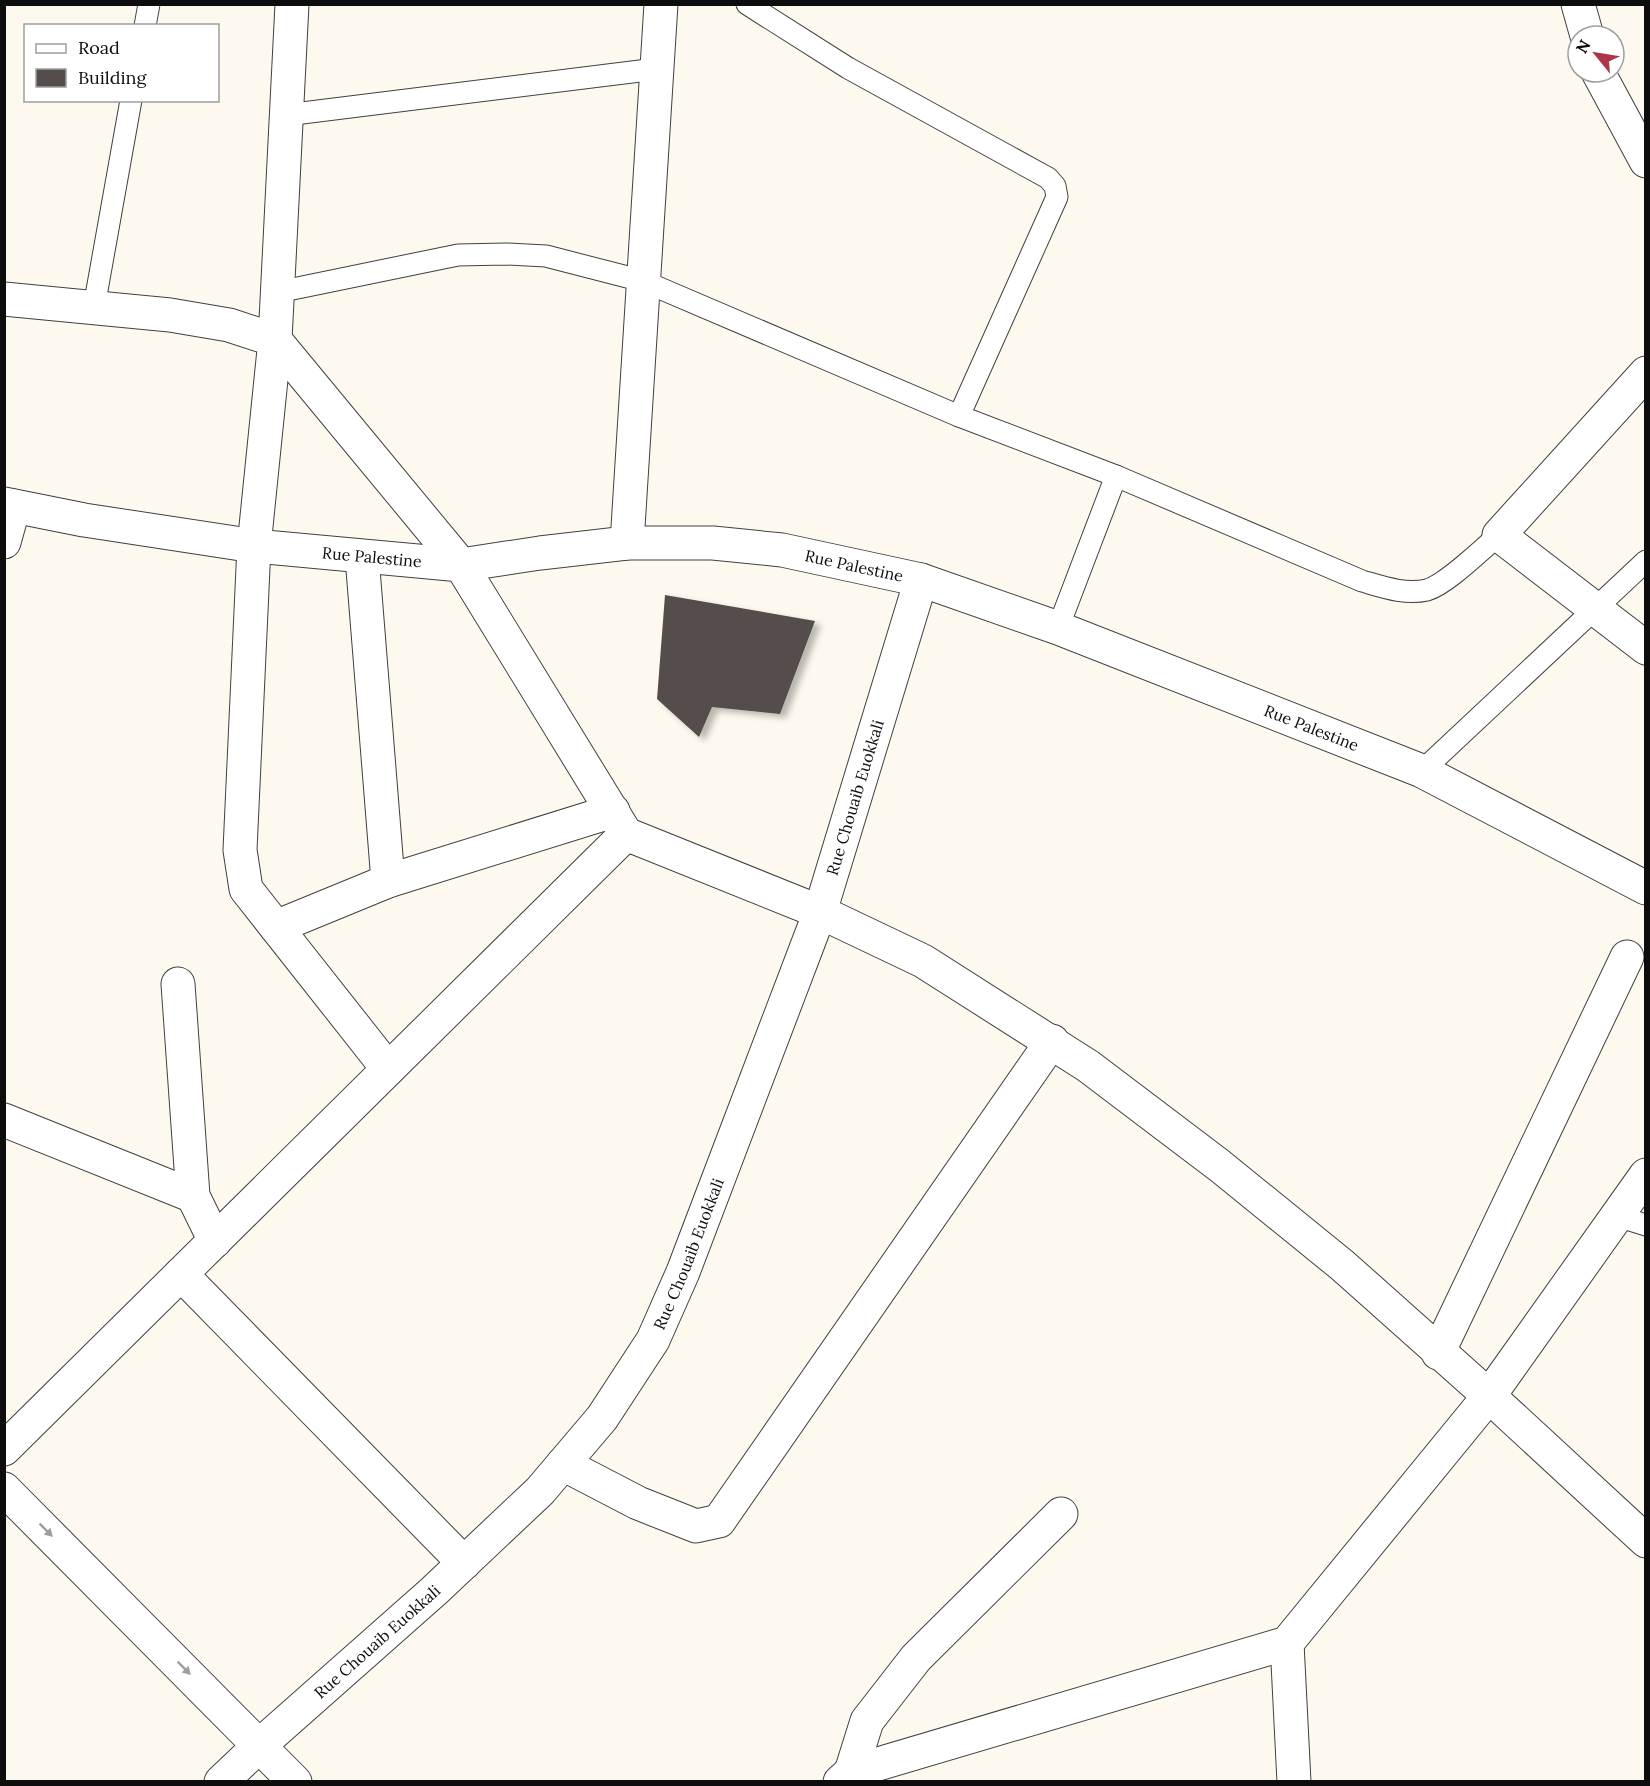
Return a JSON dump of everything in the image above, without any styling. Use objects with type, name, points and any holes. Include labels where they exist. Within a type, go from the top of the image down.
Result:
[{"type":"street","points":[[292,4],[275,340],[254,546],[240,850],[246,889],[388,1069]]},
{"type":"street","points":[[627,543],[661,4]]},
{"type":"street","points":[[1578,4],[1584,24]]},
{"type":"street","points":[[1604,84],[1646,161]]},
{"type":"street","points":[[4,299],[170,315],[229,325],[275,340],[461,565],[620,823],[820,912],[923,961],[1053,1041],[1220,1166],[1342,1266],[1489,1396],[1646,1541]]},
{"type":"street","points":[[1646,373],[1499,535],[1646,648]]},
{"type":"street","points":[[4,542],[9,505]]},
{"type":"street","name":"Rue Palestine","points":[[9,505],[254,546],[362,557],[461,565],[627,543],[713,543],[782,550],[921,580],[1058,628],[1422,771],[1646,888]]},
{"type":"street","points":[[362,557],[388,881]]},
{"type":"street","name":"Rue Chouaib Euokkali","points":[[221,1782],[464,1563],[540,1491],[602,1418],[653,1340],[683,1272],[820,912],[921,580]]},
{"type":"street","points":[[276,927],[388,881],[620,823]]},
{"type":"street","points":[[4,1449],[388,1069],[620,823]]},
{"type":"street","points":[[1438,1353],[1627,957]]},
{"type":"street","points":[[178,984],[192,1196],[215,1241]]},
{"type":"street","points":[[563,1464],[638,1503],[696,1526],[719,1521],[1053,1041]]},
{"type":"street","points":[[4,1120],[192,1196]]},
{"type":"street","points":[[845,1777],[1287,1643],[1631,1220],[1646,1175]]},
{"type":"street","points":[[181,1274],[464,1563]]},
{"type":"street","points":[[4,1489],[295,1782]]},
{"type":"street","points":[[845,1777],[867,1720],[916,1658],[1061,1514]]},
{"type":"street","points":[[1287,1643],[1294,1782]]},
{"type":"lane","points":[[145,24],[148,4]]},
{"type":"lane","points":[[747,4],[848,68],[1048,178],[1054,186],[1057,197],[959,416]]},
{"type":"lane","points":[[286,115],[656,69]]},
{"type":"lane","points":[[94,307],[131,102]]},
{"type":"lane","points":[[278,292],[458,255],[546,256],[644,281],[959,416],[1116,476],[1362,581],[1393,590],[1429,590],[1446,580],[1499,535]]},
{"type":"lane","points":[[1058,628],[1116,476]]},
{"type":"lane","points":[[1422,771],[1646,561]]},
{"type":"building","points":[[665,595],[815,621],[780,714],[712,707],[699,737],[657,699]]}]
